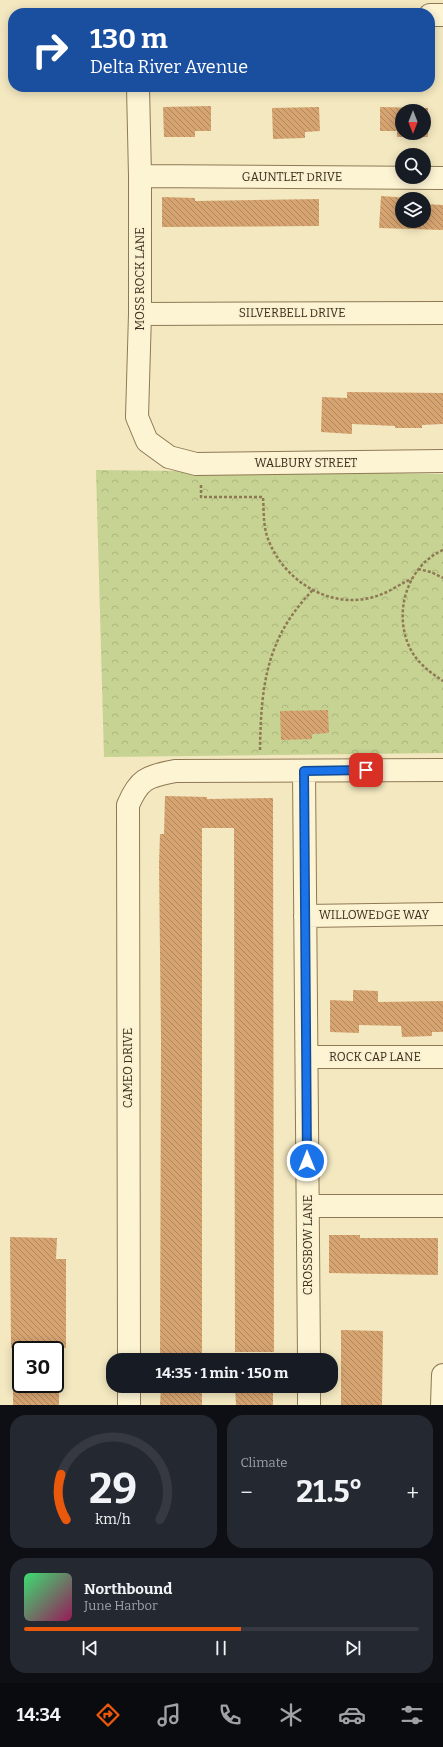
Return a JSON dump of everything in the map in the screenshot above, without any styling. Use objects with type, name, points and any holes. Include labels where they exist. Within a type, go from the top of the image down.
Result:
[{"type":"street","name":"MOSS ROCK LANE","points":[[138,92],[140,314],[137,417],[147,441],[169,457]]},
{"type":"street","name":"GAUNTLET DRIVE","points":[[140,176],[443,178]]},
{"type":"street","name":"SILVERBELL DRIVE","points":[[140,314],[443,313]]},
{"type":"street","name":"WALBURY STREET","points":[[169,457],[200,464],[443,461]]},
{"type":"street","points":[[260,771],[443,770]]},
{"type":"street","name":"CAMEO DRIVE","points":[[129,1353],[128,805],[133,792],[143,780],[151,776],[175,771],[260,771]]},
{"type":"street","name":"CROSSBOW LANE","points":[[304,771],[309,1353]]},
{"type":"street","name":"WILLOWEDGE WAY","points":[[305,916],[443,914]]},
{"type":"street","name":"ROCK CAP LANE","points":[[307,1057],[443,1058]]},
{"type":"street","points":[[308,1206],[443,1206]]},
{"type":"street","points":[[442,1405],[443,1375]]},
{"type":"street","points":[[129,1393],[129,1405]]},
{"type":"street","points":[[309,1393],[309,1405]]},
{"type":"path","points":[[200,464],[201,497],[263,497],[264,523],[272,549],[287,570],[304,585],[313,590],[344,599],[363,599],[381,595],[406,580],[412,579]]},
{"type":"path","points":[[443,550],[436,553],[418,569],[407,588],[402,610],[404,631],[412,652],[426,669],[443,681]]},
{"type":"path","points":[[418,569],[431,572],[443,578]]},
{"type":"path","points":[[260,771],[262,702],[272,654],[280,634],[292,616],[313,590]]},
{"type":"green space","points":[[96,470],[443,474],[443,753],[104,757]]},
{"type":"building","points":[[211,106],[211,131],[195,131],[195,137],[164,137],[163,107]]},
{"type":"building","points":[[319,107],[320,131],[305,132],[305,138],[273,139],[272,108]]},
{"type":"building","points":[[380,107],[395,107],[395,131],[380,131]]},
{"type":"building","points":[[381,196],[395,197],[395,228],[431,228],[431,204],[443,205],[443,230],[379,228]]},
{"type":"building","points":[[162,197],[195,198],[195,201],[319,199],[319,226],[162,227]]},
{"type":"building","points":[[347,392],[443,393],[443,424],[422,425],[422,428],[395,428],[395,426],[352,424],[352,434],[321,432],[322,397],[347,398]]},
{"type":"building","points":[[328,710],[329,733],[312,734],[312,739],[281,740],[280,711]]},
{"type":"building","points":[[165,796],[207,797],[207,799],[273,798],[274,1352],[235,1352],[234,828],[202,828],[202,1353],[160,1353],[161,1041],[159,864],[160,834],[164,834]]},
{"type":"building","points":[[353,990],[378,991],[378,1002],[443,1001],[443,1032],[432,1032],[432,1036],[402,1037],[401,1026],[359,1025],[359,1033],[330,1032],[330,1000],[353,1001]]},
{"type":"building","points":[[329,1235],[360,1235],[360,1238],[438,1238],[438,1275],[329,1273]]},
{"type":"building","points":[[10,1237],[57,1238],[56,1259],[66,1259],[66,1348],[64,1348],[64,1341],[12,1341],[11,1348]]},
{"type":"building","points":[[341,1330],[383,1331],[382,1405],[341,1405]]},
{"type":"building","points":[[13,1393],[59,1393],[59,1405],[13,1405]]},
{"type":"building","points":[[161,1393],[202,1393],[202,1405],[160,1405]]},
{"type":"building","points":[[235,1393],[273,1393],[273,1405],[236,1405]]},
{"type":"route","points":[[307,1161],[304,771],[366,770]]}]
